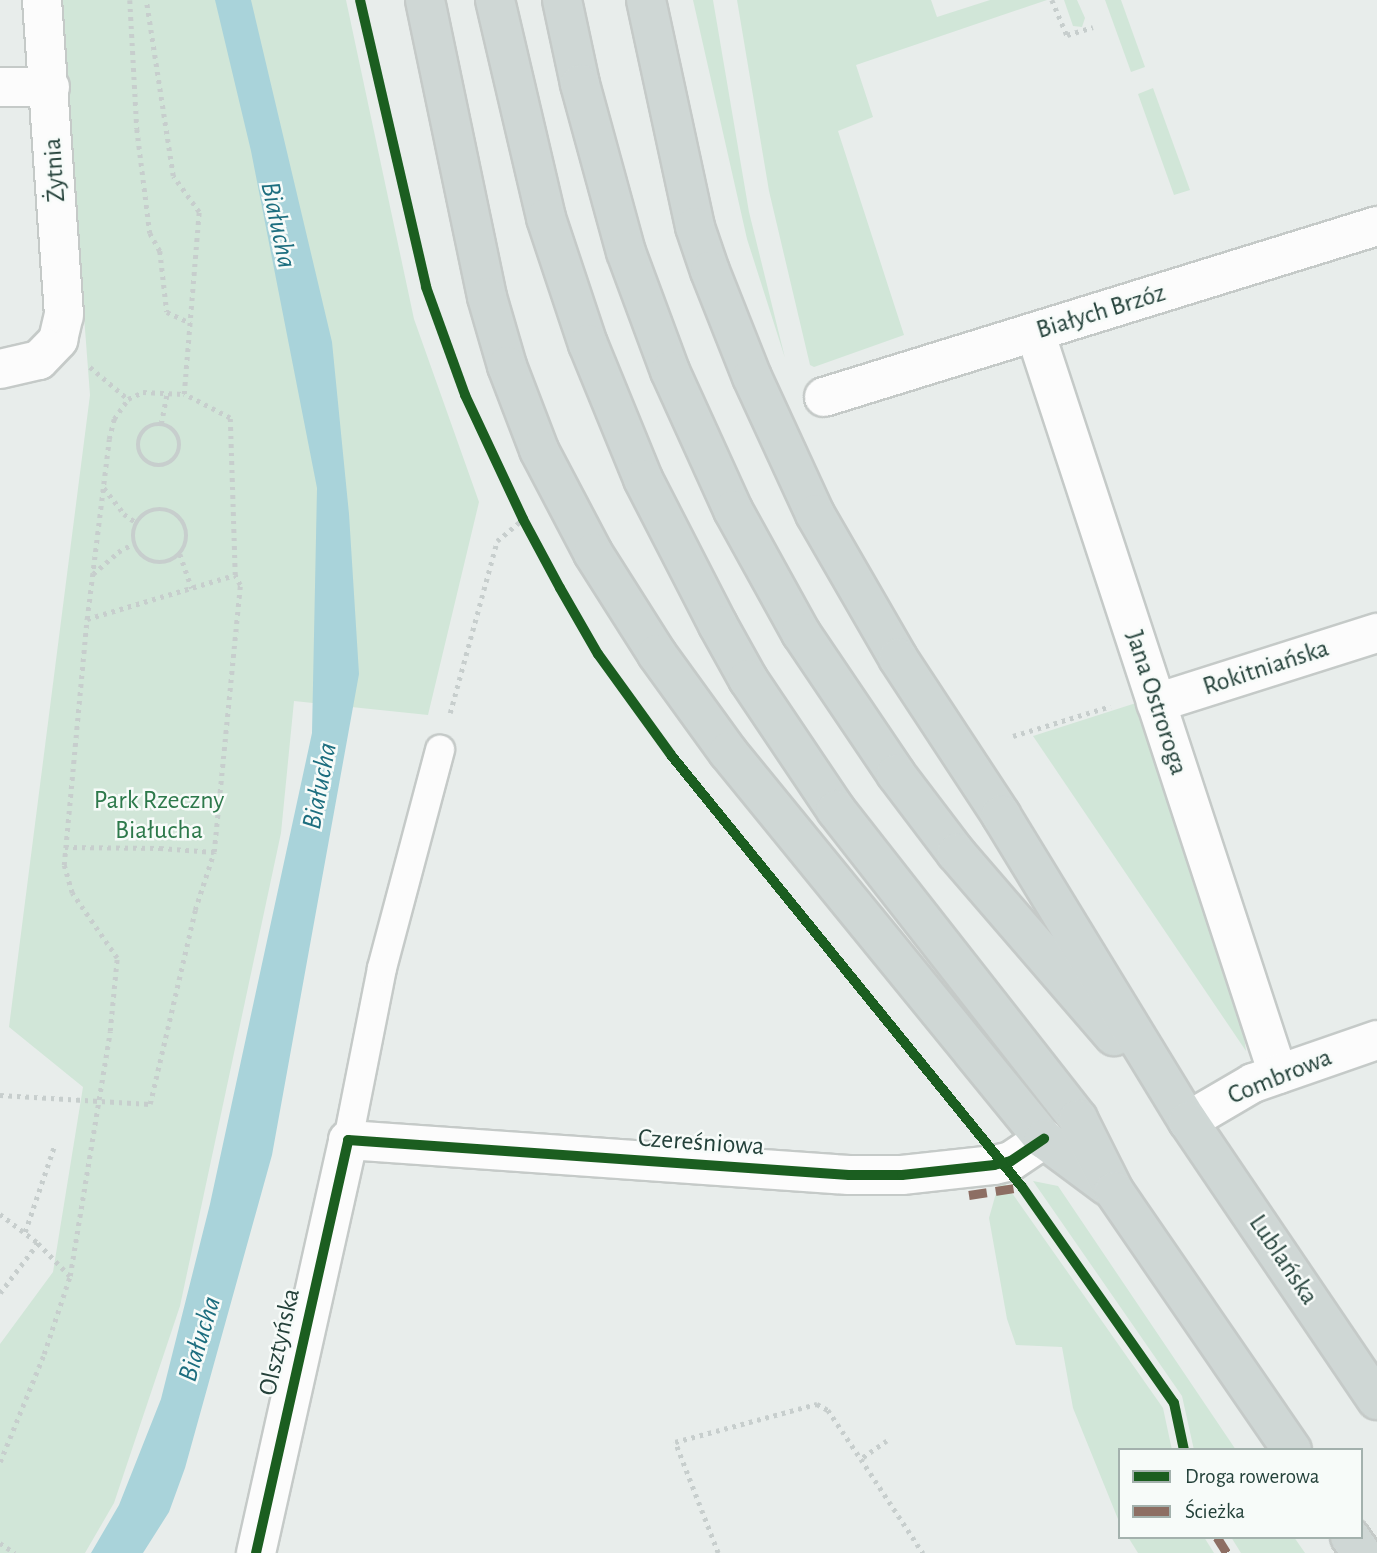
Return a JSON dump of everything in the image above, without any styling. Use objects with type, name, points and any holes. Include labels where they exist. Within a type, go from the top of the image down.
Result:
[{"type":"main road","points":[[425,0],[487,297],[504,354],[539,450],[593,553],[657,654],[728,752],[1044,1139],[1114,1191]]},
{"type":"main road","points":[[495,0],[546,218],[593,357],[643,479],[718,625],[748,679],[836,810],[1078,1119],[1114,1191],[1291,1448]]},
{"type":"main road","points":[[562,0],[580,84],[626,252],[670,371],[727,498],[794,622],[861,725],[956,853],[1188,1121]]},
{"type":"main road","points":[[646,0],[695,227],[727,317],[787,455],[856,590],[1001,815],[1188,1121]]},
{"type":"main road","name":"Lublańska","points":[[1188,1121],[1377,1400]]},
{"type":"street","name":"Żytnia","points":[[0,369],[39,360],[58,340],[64,314],[42,0]]},
{"type":"street","points":[[0,87],[50,87]]},
{"type":"street","name":"Białych Brzóz","points":[[824,397],[1377,226]]},
{"type":"street","name":"Jana Ostroroga","points":[[1035,332],[1278,1074]]},
{"type":"street","name":"Rokitniańska","points":[[1154,698],[1377,633]]},
{"type":"street","name":"Combrowa","points":[[1188,1121],[1224,1097],[1278,1074],[1377,1040]]},
{"type":"street","name":"Czereśniowa","points":[[348,1140],[849,1175],[902,1175],[1011,1161],[1044,1139]]},
{"type":"street","name":"Olsztyńska","points":[[256,1553],[348,1140]]},
{"type":"lane","points":[[348,1140],[382,968],[440,750]]},
{"type":"path","points":[[130,0],[136,129],[150,233],[160,251],[167,312],[191,323]]},
{"type":"path","points":[[0,1095],[150,1104],[195,910],[214,852],[240,585],[235,575],[230,418],[184,394],[199,212],[173,177],[145,0]]},
{"type":"path","points":[[1052,0],[1067,35],[1093,27]]},
{"type":"path","points":[[161,424],[167,392]]},
{"type":"path","points":[[0,1462],[44,1354],[70,1276],[110,1031],[117,958],[72,893],[64,865],[87,620],[103,487],[114,419],[128,399]]},
{"type":"path","points":[[161,424],[175,432],[180,451],[172,462],[153,466],[141,457],[138,443],[144,430],[161,424]]},
{"type":"path","points":[[103,487],[124,514],[137,523]]},
{"type":"path","points":[[162,509],[178,516],[187,533],[180,554],[169,562],[150,562],[137,551],[134,543],[137,523],[153,510],[162,509]]},
{"type":"path","points":[[440,750],[497,541],[523,519]]},
{"type":"path","points":[[93,574],[118,551],[134,543]]},
{"type":"path","points":[[180,554],[192,588]]},
{"type":"path","points":[[87,620],[235,575]]},
{"type":"path","points":[[1013,736],[1154,698]]},
{"type":"path","points":[[65,847],[160,848],[214,852]]},
{"type":"path","points":[[24,1232],[54,1147]]},
{"type":"path","points":[[0,1214],[38,1243],[70,1276]]},
{"type":"path","points":[[0,1293],[38,1243]]},
{"type":"path","points":[[718,1553],[675,1442],[817,1404],[828,1410],[923,1553]]},
{"type":"path","points":[[861,1459],[887,1441]]},
{"type":"path","points":[[0,1544],[15,1553]]},
{"type":"green space","name":"Park Rzeczny Białucha","points":[[60,0],[346,0],[414,319],[479,502],[428,715],[294,701],[281,833],[180,1306],[114,1503],[85,1553],[0,1553],[0,1344],[53,1272],[83,1087],[9,1027],[90,395]]},
{"type":"green space","points":[[693,0],[713,0],[749,212],[785,358],[747,239]]},
{"type":"green space","points":[[737,0],[931,0],[937,17],[990,0],[1047,0],[856,65],[873,117],[838,131],[904,335],[814,367],[810,365],[769,191]]},
{"type":"green space","points":[[1064,0],[1077,0],[1085,18],[1082,27],[1073,26]]},
{"type":"green space","points":[[1105,0],[1121,0],[1145,67],[1131,72]]},
{"type":"green space","points":[[1153,88],[1190,190],[1174,195],[1138,94]]},
{"type":"green space","points":[[1136,703],[1243,1029],[1246,1051],[1033,736]]},
{"type":"green space","points":[[1033,1181],[1058,1186],[1235,1448],[1194,1448],[1182,1396]]},
{"type":"green space","points":[[1005,1183],[1163,1408],[1172,1448],[1118,1448],[1118,1519],[1073,1408],[1062,1347],[1016,1345],[1007,1319],[989,1218],[998,1186]]},
{"type":"green space","points":[[1129,1539],[1205,1539],[1214,1553],[1138,1553]]},
{"type":"green space","points":[[1232,1539],[1295,1539],[1305,1553],[1241,1553]]},
{"type":"water","name":"Białucha","points":[[215,0],[251,0],[332,342],[349,514],[359,674],[272,1155],[185,1468],[169,1512],[143,1553],[91,1553],[119,1505],[161,1399],[210,1204],[312,733],[317,488],[251,151]]},
{"type":"marked path","points":[[969,1195],[1022,1187]]},
{"type":"marked path","points":[[1218,1539],[1227,1553]]},
{"type":"cycle path","points":[[360,0],[426,287],[465,395],[523,519],[560,588],[598,654],[671,755],[1022,1187],[1174,1403],[1184,1448]]},
{"type":"cycle path","points":[[256,1553],[348,1140],[849,1175],[902,1175],[1011,1161],[1044,1139]]}]
